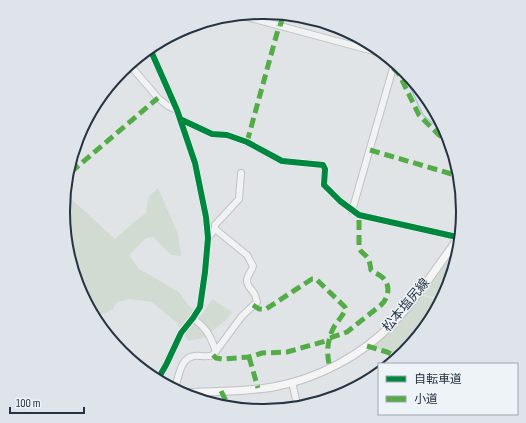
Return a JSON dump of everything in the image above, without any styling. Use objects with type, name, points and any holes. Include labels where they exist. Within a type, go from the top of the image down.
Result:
[{"type":"main road","name":"松本塩尻線","points":[[197,392],[273,387],[314,375],[335,366],[356,354],[391,325],[408,307],[453,244]]},
{"type":"street","points":[[254,19],[367,49]]},
{"type":"street","points":[[152,54],[177,110],[194,163],[206,216],[208,238],[200,307],[181,333],[160,374]]},
{"type":"street","points":[[352,211],[392,69]]},
{"type":"street","points":[[133,70],[163,102],[177,110]]},
{"type":"street","points":[[180,119],[212,134],[227,135],[247,142],[282,161],[323,165],[325,169],[324,185],[340,201],[358,215],[454,237]]},
{"type":"street","points":[[208,238],[216,228],[215,225],[239,199],[241,174]]},
{"type":"street","points":[[176,383],[184,362],[188,358],[193,356],[213,355],[242,316],[257,302],[256,296],[247,280],[253,266],[252,263],[247,255],[216,228]]},
{"type":"street","points":[[193,318],[207,331],[216,351]]},
{"type":"street","points":[[292,382],[296,401]]},
{"type":"shaded area","points":[[158,188],[178,234],[181,256],[171,255],[153,237],[146,238],[129,255],[139,269],[179,292],[188,305],[201,316],[212,299],[232,312],[226,320],[204,338],[188,341],[176,322],[152,302],[130,299],[117,302],[112,310],[104,314],[100,314],[85,285],[77,261],[72,237],[70,212],[71,199],[115,239],[146,213],[149,196]]},
{"type":"shaded area","points":[[451,253],[436,297],[416,329],[393,354],[388,351],[374,348],[373,345],[420,295],[434,299],[434,297],[423,295],[422,292]]},
{"type":"waterway","points":[[411,88],[423,115],[436,126]]},
{"type":"marked path","points":[[280,26],[282,20]]},
{"type":"marked path","points":[[247,142],[279,26]]},
{"type":"marked path","points":[[400,76],[419,115],[440,136]]},
{"type":"marked path","points":[[75,168],[158,98]]},
{"type":"marked path","points":[[370,150],[452,174]]},
{"type":"marked path","points":[[330,338],[347,332],[381,305],[386,299],[388,291],[385,280],[371,270],[368,259],[359,248],[359,215]]},
{"type":"marked path","points":[[253,305],[259,309],[266,309],[312,279],[316,279],[346,309],[335,325],[330,336],[328,351],[330,368]]},
{"type":"marked path","points":[[213,355],[216,358],[222,359],[249,357],[262,353],[287,352],[329,340]]},
{"type":"marked path","points":[[367,346],[392,354]]},
{"type":"marked path","points":[[249,357],[258,388]]},
{"type":"marked path","points":[[221,391],[226,400]]},
{"type":"cycle path","points":[[152,54],[177,110],[195,163],[206,217],[208,238],[200,307],[181,333],[160,374]]},
{"type":"cycle path","points":[[180,119],[212,134],[227,135],[247,142],[282,161],[323,165],[325,169],[324,185],[340,201],[359,215],[454,236]]}]
